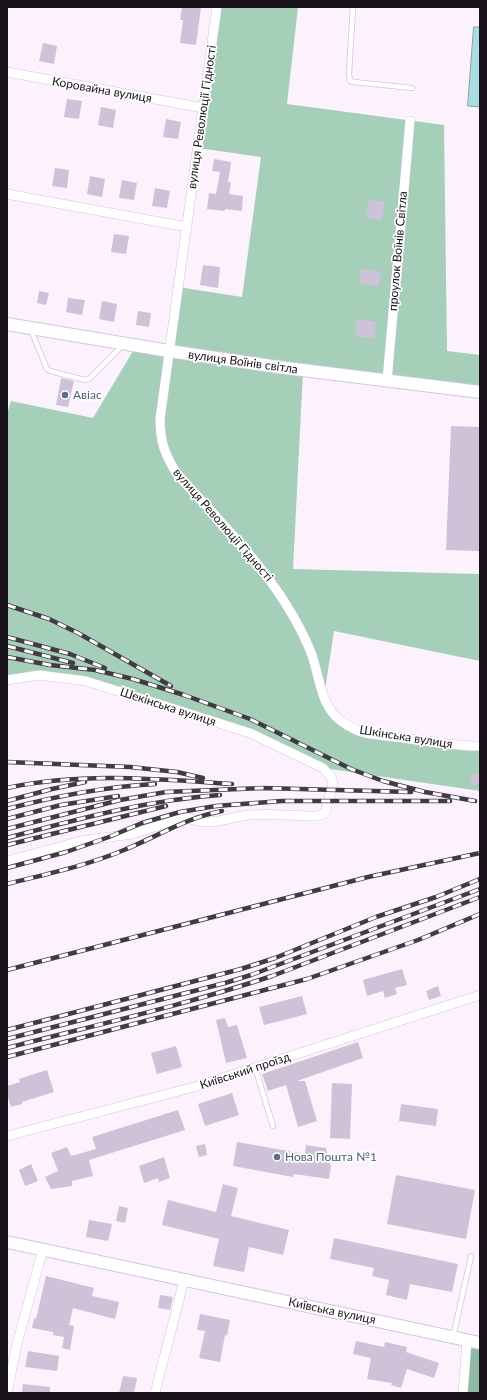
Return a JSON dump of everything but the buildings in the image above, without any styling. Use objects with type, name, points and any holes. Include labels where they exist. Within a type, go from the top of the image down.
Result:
[{"type":"street","name":"вулиця Революції Гідності","points":[[217,7],[160,419],[161,439],[166,456],[178,474],[261,567],[275,586],[307,642],[324,697]]},
{"type":"street","name":"Коровайна вулиця","points":[[7,72],[198,107]]},
{"type":"street","name":"проулок Воїнів Світла","points":[[387,381],[410,121]]},
{"type":"street","points":[[7,194],[187,227]]},
{"type":"street","name":"вулиця Воїнів світла","points":[[7,324],[124,344],[278,367],[480,392]]},
{"type":"street","name":"Шекінська вулиця","points":[[7,680],[39,675],[86,681],[250,733],[323,768],[331,777],[333,784],[325,813],[318,816],[248,815],[212,822],[193,820],[185,817],[132,834],[81,841],[7,861]]},
{"type":"street","name":"Шкінська вулиця","points":[[324,697],[333,715],[349,726],[365,733],[455,745],[480,746]]},
{"type":"street","name":"Київський проїзд","points":[[7,1136],[198,1086],[480,995]]},
{"type":"street","name":"Київська вулиця","points":[[7,1242],[480,1343]]},
{"type":"street","points":[[7,1393],[17,1344],[43,1249]]},
{"type":"street","points":[[155,1393],[184,1280]]},
{"type":"street","points":[[463,1393],[467,1340]]},
{"type":"lane","points":[[354,7],[349,74],[350,81],[412,88]]},
{"type":"lane","points":[[31,328],[47,370],[85,380],[92,376],[124,344]]},
{"type":"lane","points":[[256,1067],[273,1126]]},
{"type":"lane","points":[[453,1337],[471,1256]]},
{"type":"green space","points":[[217,7],[298,7],[287,104],[444,125],[447,351],[480,355],[480,392],[303,371],[293,569],[480,574],[480,661],[334,631],[324,697],[349,726],[480,746],[480,791],[323,768],[250,733],[86,681],[39,675],[7,680],[7,414],[11,401],[93,418],[136,346],[169,350],[178,287],[242,297],[261,157],[198,148]]},
{"type":"green space","points":[[467,1340],[480,1343],[480,1393],[463,1393]]},
{"type":"water","points":[[474,27],[480,27],[480,107],[468,106]]},
{"type":"railway","points":[[7,605],[49,619],[78,633],[171,686]]},
{"type":"railway","points":[[7,637],[70,654],[105,668]]},
{"type":"railway","points":[[7,646],[73,663]]},
{"type":"railway","points":[[7,657],[50,665],[95,670],[133,679],[184,695],[250,719],[351,769],[383,781],[425,792],[475,801]]},
{"type":"railway","points":[[7,762],[130,767],[177,772],[203,778]]},
{"type":"railway","points":[[7,788],[35,783],[91,778],[147,779],[232,784]]},
{"type":"railway","points":[[7,801],[85,782]]},
{"type":"railway","points":[[7,809],[80,793],[117,787],[155,784]]},
{"type":"railway","points":[[7,829],[120,800],[166,792],[263,788],[411,792]]},
{"type":"railway","points":[[7,838],[113,811],[166,801],[220,795]]},
{"type":"railway","points":[[7,819],[61,805],[118,796]]},
{"type":"railway","points":[[7,868],[66,852],[109,837],[142,823],[180,812],[216,806],[282,801],[450,801]]},
{"type":"railway","points":[[7,845],[166,806]]},
{"type":"railway","points":[[7,884],[110,856],[184,823],[222,811]]},
{"type":"railway","points":[[7,970],[368,877],[480,853]]},
{"type":"railway","points":[[7,1030],[241,969],[275,958],[376,917],[436,897],[480,879]]},
{"type":"railway","points":[[7,1039],[251,975],[480,889]]},
{"type":"railway","points":[[7,1048],[140,1014],[272,976],[480,897]]},
{"type":"railway","points":[[7,1057],[307,979],[418,940],[480,914]]},
{"type":"place","name":"Авіас","points":[[65,395]]},
{"type":"place","name":"Нова Пошта №1","points":[[277,1157]]}]
